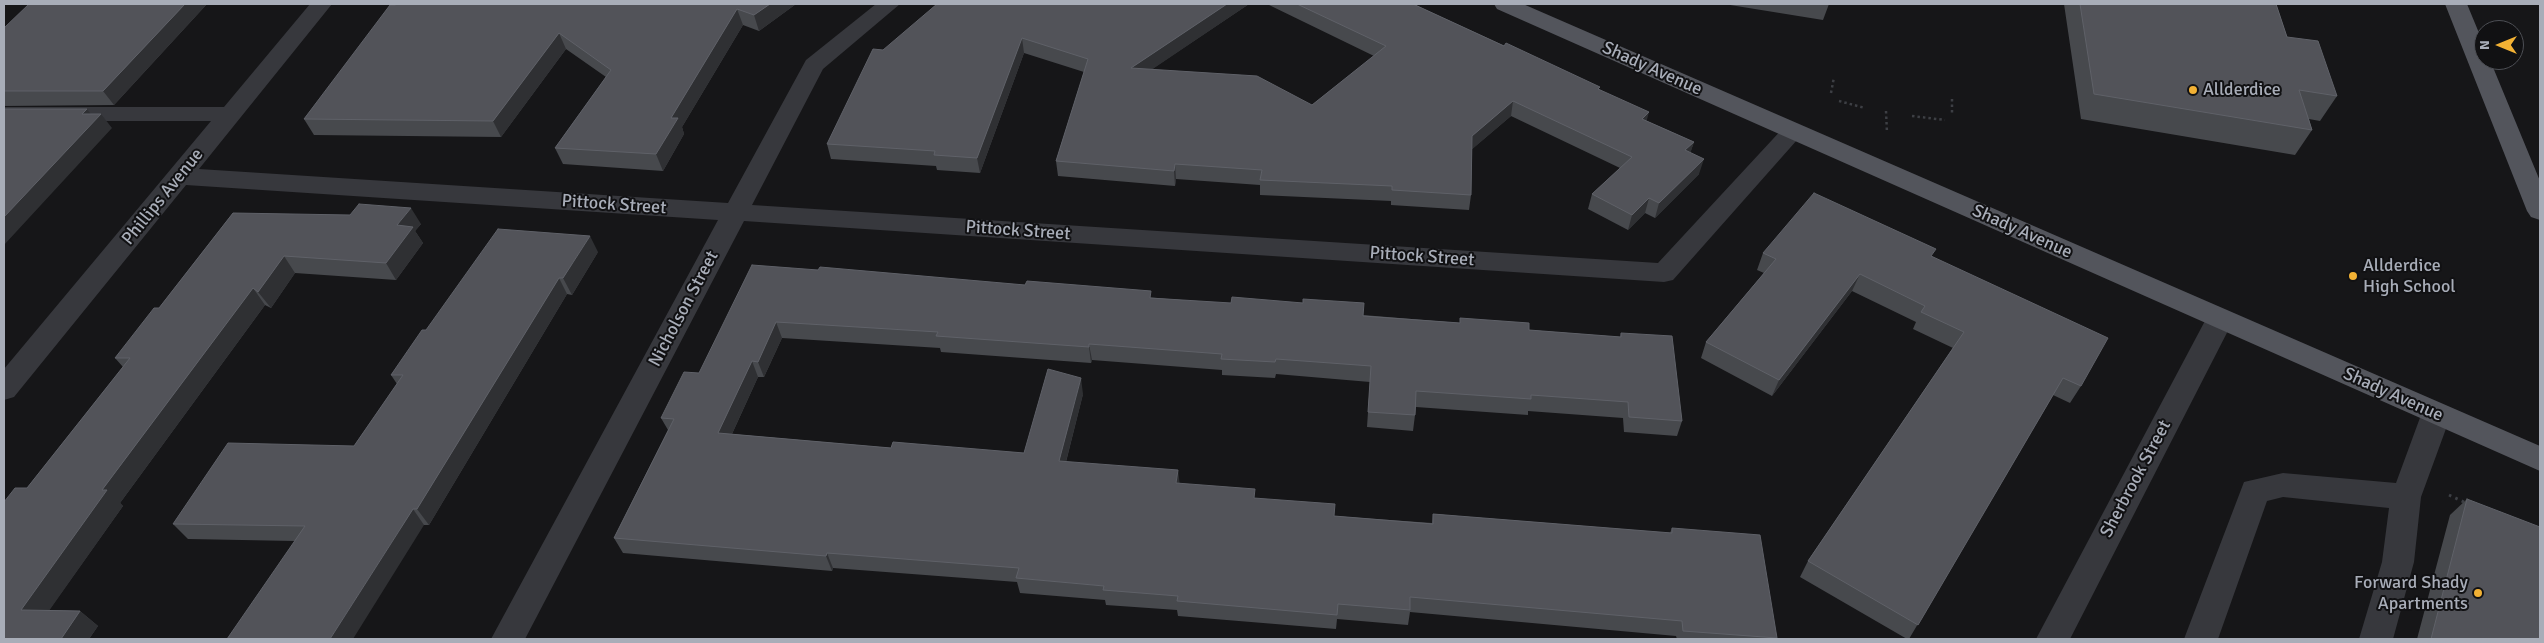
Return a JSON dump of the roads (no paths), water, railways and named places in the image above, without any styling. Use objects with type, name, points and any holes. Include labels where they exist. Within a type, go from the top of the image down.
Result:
[{"type":"main road","name":"Shady Avenue","points":[[1505,4],[2436,415],[2540,459]]},
{"type":"main road","points":[[2456,4],[2540,211]]},
{"type":"street","name":"Phillips Avenue","points":[[4,389],[321,4]]},
{"type":"street","name":"Nicholson Street","points":[[508,639],[814,65],[889,4]]},
{"type":"street","points":[[4,114],[231,114]]},
{"type":"street","name":"Pittock Street","points":[[181,176],[1664,273],[1793,131]]},
{"type":"street","name":"Sherbrook Street","points":[[2053,639],[2220,319]]},
{"type":"street","points":[[2376,639],[2398,562],[2409,488],[2436,415]]},
{"type":"street","points":[[2201,639],[2255,491],[2283,485],[2409,488]]},
{"type":"place","name":"Allderdice","points":[[2193,90]]},
{"type":"place","name":"Allderdice High School","points":[[2353,276]]},
{"type":"place","name":"Forward Shady Apartments","points":[[2478,593]]}]
